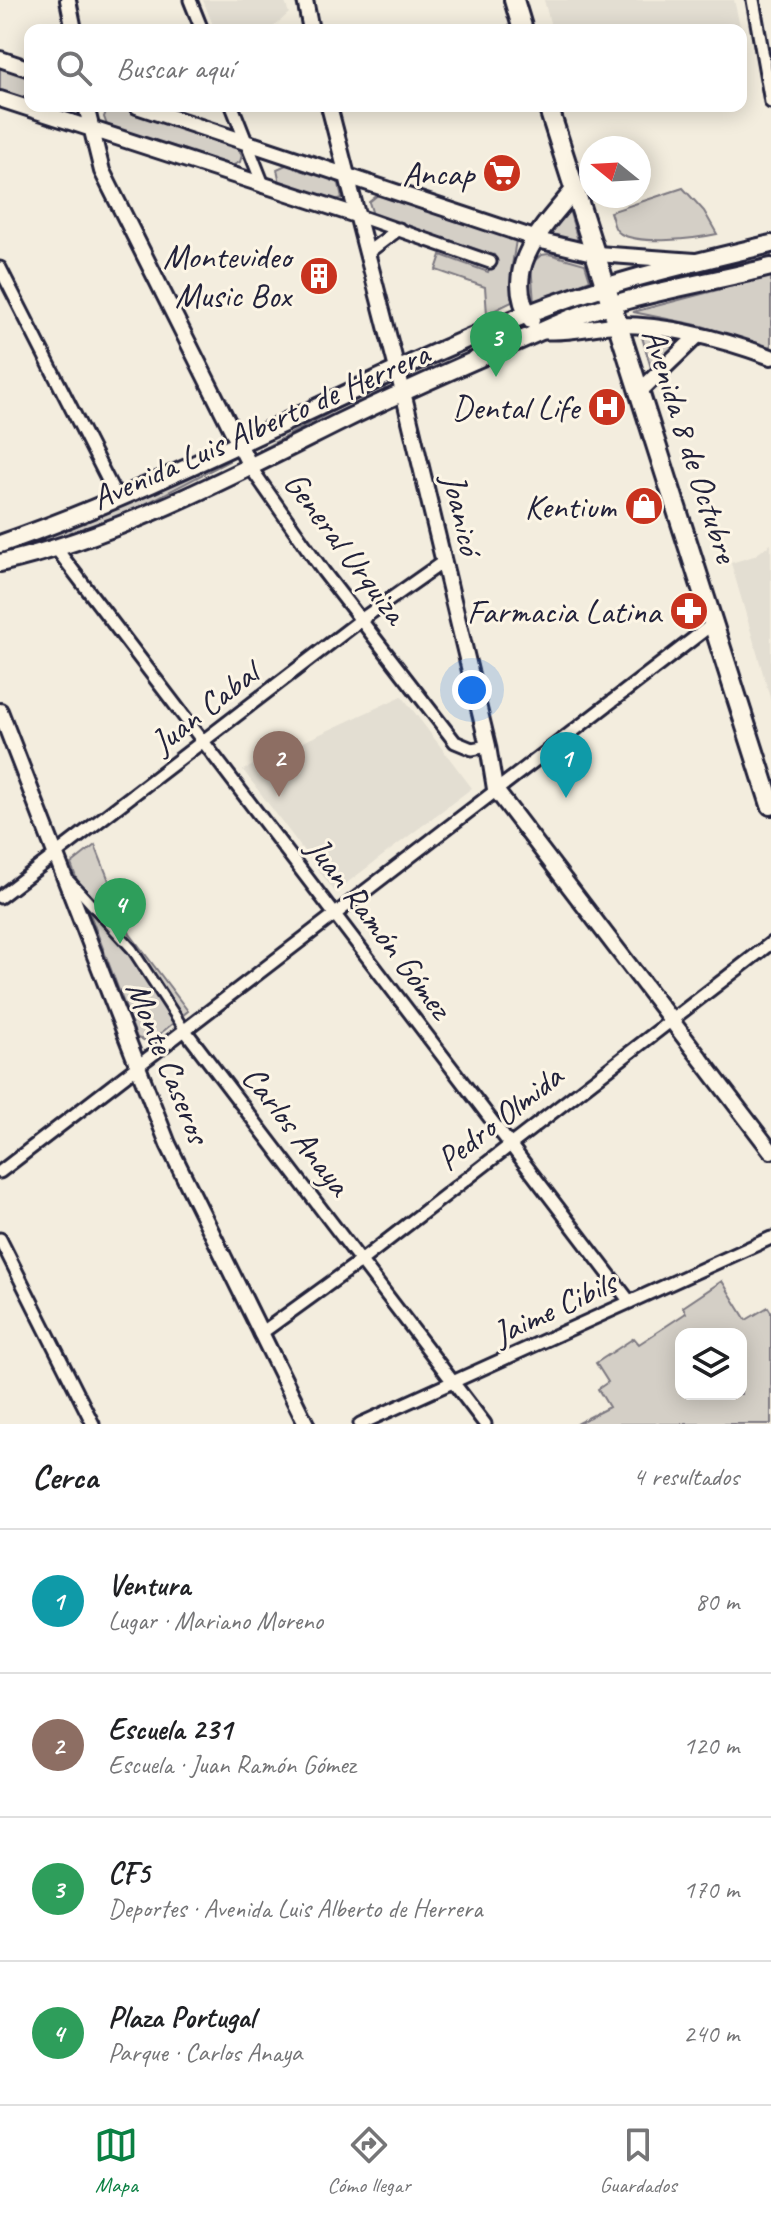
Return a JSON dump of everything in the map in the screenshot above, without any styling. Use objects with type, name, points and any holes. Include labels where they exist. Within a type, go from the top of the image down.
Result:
[{"type":"main road","points":[[514,0],[521,24]]},
{"type":"main road","name":"Avenida 8 de Octubre","points":[[550,112],[771,805]]},
{"type":"main road","points":[[542,331],[527,314],[521,271],[534,239],[575,189]]},
{"type":"main road","name":"Avenida Luis Alberto de Herrera","points":[[0,544],[117,498],[527,314],[607,285],[771,244]]},
{"type":"main road","name":"Avenida Luis Alberto de Herrera","points":[[0,563],[122,523],[251,468],[403,392],[612,304],[771,267]]},
{"type":"street","points":[[68,0],[73,24]]},
{"type":"street","points":[[190,0],[200,24]]},
{"type":"street","points":[[305,0],[310,24]]},
{"type":"street","points":[[753,0],[771,102]]},
{"type":"street","points":[[0,59],[24,67]]},
{"type":"street","points":[[0,99],[24,107]]},
{"type":"street","points":[[39,112],[399,229],[490,262]]},
{"type":"street","name":"General Urquiza","points":[[87,112],[102,171],[251,468],[323,571],[455,742],[472,749],[488,746]]},
{"type":"street","points":[[155,112],[534,239],[597,254],[699,262]]},
{"type":"street","points":[[234,112],[265,188]]},
{"type":"street","name":"Joanicó","points":[[330,112],[398,371],[488,746],[495,789]]},
{"type":"street","points":[[367,253],[399,229]]},
{"type":"street","points":[[0,268],[117,498]]},
{"type":"street","name":"Avenida Luis Alberto de Herrera","points":[[542,331],[561,334],[619,325],[698,335],[771,357]]},
{"type":"street","points":[[640,391],[698,335]]},
{"type":"street","name":"Juan Ramón Gómez","points":[[55,547],[630,1302]]},
{"type":"street","name":"Juan Cabal","points":[[0,897],[362,619],[443,562]]},
{"type":"street","points":[[0,1172],[715,622]]},
{"type":"street","name":"Monte Caseros","points":[[0,711],[188,1191],[306,1424]]},
{"type":"street","points":[[495,789],[771,1151]]},
{"type":"street","name":"Carlos Anaya","points":[[62,873],[132,949],[184,1029],[485,1424]]},
{"type":"street","name":"Pedro Olmida","points":[[260,1334],[362,1260],[771,943]]},
{"type":"street","name":"Jaime Cibils","points":[[360,1424],[455,1384],[771,1238]]},
{"type":"street","points":[[0,1239],[93,1424]]},
{"type":"shaded area","points":[[203,0],[284,0],[289,13],[277,24],[213,24]]},
{"type":"shaded area","points":[[544,0],[734,0],[740,24],[550,24]]},
{"type":"shaded area","points":[[0,67],[24,75],[24,98],[0,90]]},
{"type":"shaded area","points":[[106,112],[135,112],[237,147],[242,155],[240,162],[230,167],[107,125]]},
{"type":"shaded area","points":[[288,164],[335,180],[342,198],[328,200],[280,183],[277,169]]},
{"type":"shaded area","points":[[683,188],[704,211],[717,234],[655,240],[630,237],[616,230],[610,212],[622,208],[651,208],[651,199]]},
{"type":"shaded area","points":[[379,194],[516,240],[511,272],[512,302],[487,314],[485,287],[436,270],[441,255],[488,272],[494,255],[373,215],[369,202]]},
{"type":"shaded area","points":[[567,210],[570,213],[578,241],[548,234]]},
{"type":"shaded area","points":[[771,251],[771,258],[637,291],[635,285]]},
{"type":"shaded area","points":[[549,254],[585,264],[590,280],[534,303],[531,264],[541,255]]},
{"type":"shaded area","points":[[771,276],[771,349],[702,326],[633,312]]},
{"type":"shaded area","points":[[521,327],[522,331],[432,370],[428,369],[429,365]]},
{"type":"shaded area","points":[[642,337],[677,340],[679,343],[651,368]]},
{"type":"shaded area","points":[[384,384],[385,391],[257,456],[260,450]]},
{"type":"shaded area","points":[[229,455],[229,461],[112,521],[0,555]]},
{"type":"shaded area","points":[[771,544],[771,701],[731,563],[754,556]]},
{"type":"shaded area","points":[[402,696],[472,788],[335,892],[243,770]]},
{"type":"shaded area","points":[[95,845],[130,934],[188,1011],[150,1042],[137,1038],[71,864]]},
{"type":"shaded area","points":[[722,1281],[746,1320],[768,1307],[771,1312],[771,1424],[576,1424],[609,1407],[598,1389],[608,1382],[596,1363],[634,1338],[639,1344],[686,1313],[683,1307]]},
{"type":"place","name":"Ancap","points":[[502,173]]},
{"type":"place","name":"Montevideo Music Box","points":[[319,276]]},
{"type":"place","name":"CF5","points":[[496,377]]},
{"type":"place","name":"Dental Life","points":[[607,407]]},
{"type":"place","name":"Kentium","points":[[644,506]]},
{"type":"place","name":"Farmacia Latina","points":[[689,611]]},
{"type":"place","name":"Escuela 231","points":[[279,797]]},
{"type":"place","name":"Ventura","points":[[566,798]]},
{"type":"place","name":"Plaza Portugal","points":[[120,944]]}]
